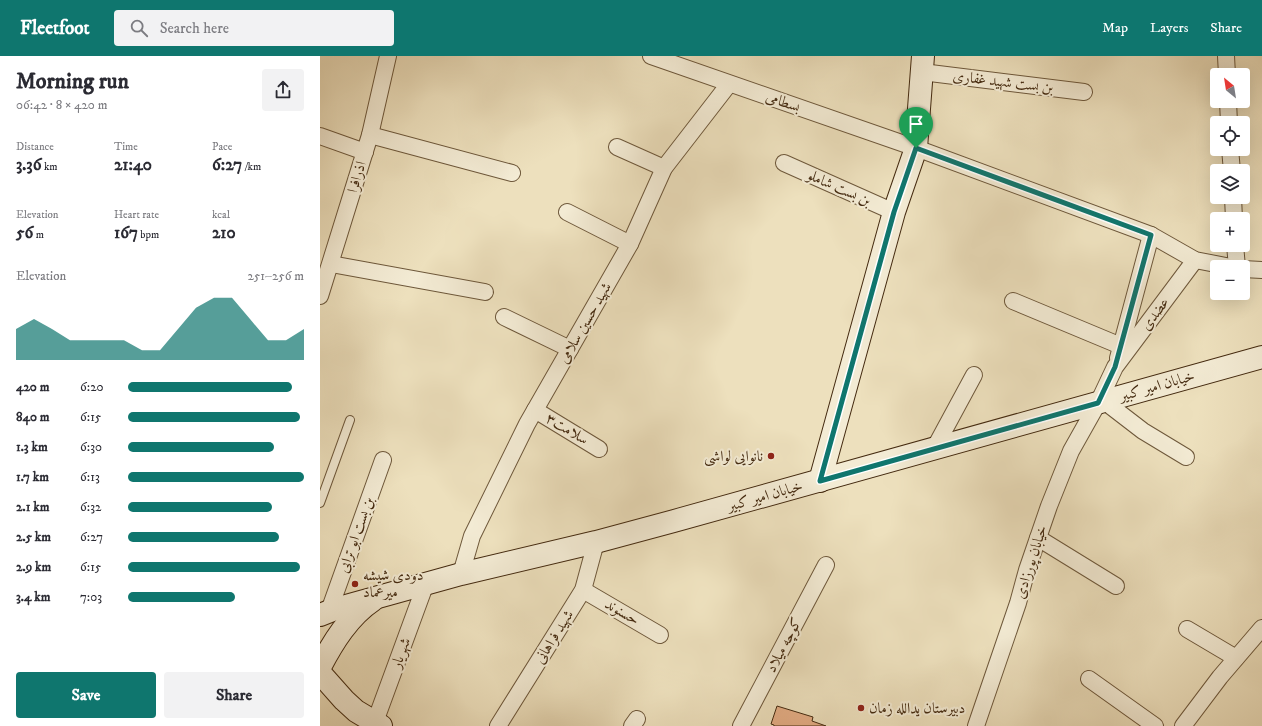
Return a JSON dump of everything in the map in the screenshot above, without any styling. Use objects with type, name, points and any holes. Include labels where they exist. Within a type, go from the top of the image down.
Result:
[{"type":"main road","points":[[820,481],[894,212],[916,148],[923,64]]},
{"type":"main road","name":"خیابان امیر کبیر","points":[[324,613],[426,583],[674,522],[1262,357]]},
{"type":"main road","points":[[320,667],[328,651],[342,631],[366,605],[381,595]]},
{"type":"main road","points":[[320,673],[356,711],[378,724]]},
{"type":"street","name":"اذرافرا","points":[[320,296],[370,135],[388,56]]},
{"type":"street","name":"بسطامی","points":[[651,56],[672,59],[729,84],[916,148],[1151,235],[1195,260],[1210,263]]},
{"type":"street","points":[[1226,56],[1227,68]]},
{"type":"street","name":"بن بست شهید غفاری","points":[[923,64],[1084,92]]},
{"type":"street","name":"شهید حسین سلامی","points":[[461,574],[472,536],[535,410],[630,244],[664,168],[729,84]]},
{"type":"street","points":[[370,135],[512,173]]},
{"type":"street","points":[[320,136],[365,152]]},
{"type":"street","points":[[617,147],[664,168]]},
{"type":"street","name":"بن بست شاملو","points":[[784,163],[894,212]]},
{"type":"street","points":[[567,212],[630,244]]},
{"type":"street","name":"عضدی","points":[[1101,402],[1115,367],[1151,235]]},
{"type":"street","name":"عضدی","points":[[1115,367],[1195,260]]},
{"type":"street","points":[[331,264],[485,292]]},
{"type":"street","points":[[1250,269],[1262,270]]},
{"type":"street","points":[[1013,301],[1121,346]]},
{"type":"street","points":[[504,317],[570,349]]},
{"type":"street","points":[[934,449],[974,374]]},
{"type":"street","points":[[1101,402],[1143,431],[1186,457]]},
{"type":"street","name":"خیابان پورزادی","points":[[976,726],[1049,506],[1072,451],[1101,402]]},
{"type":"street","name":"سلامت۳","points":[[535,410],[599,448]]},
{"type":"street","name":"بن بست ابو ترابی","points":[[324,613],[383,460]]},
{"type":"street","points":[[1038,538],[1116,586]]},
{"type":"street","name":"شهید فراهانی","points":[[498,726],[583,590],[596,542]]},
{"type":"street","name":"کوچه میلاد","points":[[741,726],[826,564]]},
{"type":"street","name":"شهریار","points":[[378,724],[426,583]]},
{"type":"street","name":"حسنوند","points":[[583,590],[660,635]]},
{"type":"street","points":[[1183,726],[1220,677],[1262,628]]},
{"type":"street","points":[[1187,629],[1236,658]]},
{"type":"street","points":[[1088,679],[1155,726]]},
{"type":"lane","points":[[320,503],[350,420]]},
{"type":"building","points":[[777,706],[813,717],[812,721],[826,726],[774,726],[771,724]]},
{"type":"place","name":"نانوایی لواشی","points":[[771,456]]},
{"type":"place","name":"دودی شیشه میرعماد","points":[[355,584]]},
{"type":"place","name":"دبیرستان یدالله زمان","points":[[861,708]]},
{"type":"route","points":[[916,148],[1151,235],[1115,367],[1098,403],[820,481],[894,212],[916,148]]}]
